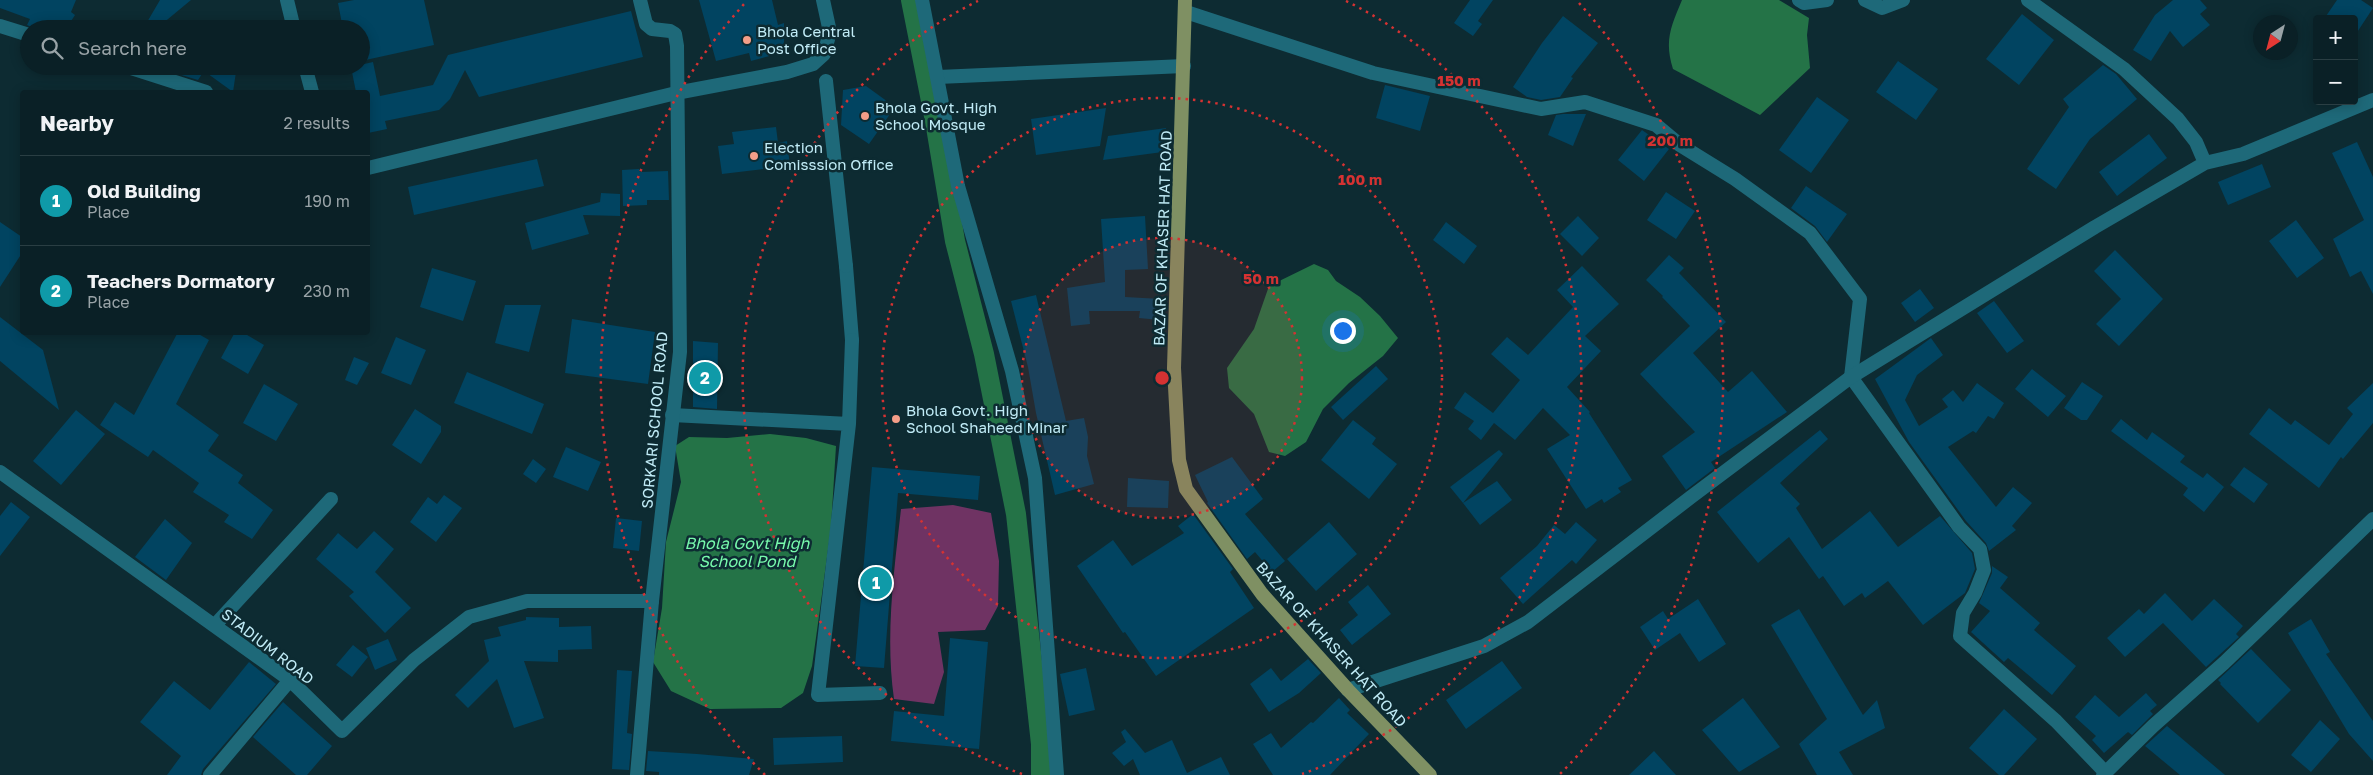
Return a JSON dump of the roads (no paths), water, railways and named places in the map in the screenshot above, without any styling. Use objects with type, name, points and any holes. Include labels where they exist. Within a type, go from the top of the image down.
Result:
[{"type":"main road","name":"BAZAR OF KHASER HAT ROAD","points":[[1185,6],[1174,368],[1180,460],[1186,489],[1262,594],[1348,690],[1430,775]]},
{"type":"street","points":[[287,0],[292,20]]},
{"type":"street","name":"SORKARI SCHOOL ROAD","points":[[637,775],[652,601],[680,352],[677,46],[675,34],[670,31],[652,29],[646,24],[640,0]]},
{"type":"street","points":[[370,168],[676,93],[788,72],[813,64],[824,54],[830,32],[823,0]]},
{"type":"street","points":[[922,0],[958,186],[1012,370],[1035,478],[1057,775]]},
{"type":"street","points":[[1799,0],[1804,3],[1828,0]]},
{"type":"street","points":[[1865,0],[1882,8],[1902,0]]},
{"type":"street","points":[[2028,0],[2124,69],[2178,119],[2196,142],[2205,163]]},
{"type":"street","points":[[1185,6],[1373,73],[1540,109],[1585,102],[1656,125],[1680,145],[1735,179],[1810,233],[1860,299],[1851,377],[1960,526],[1980,549],[1984,570],[1976,593],[1963,613],[1960,636],[2056,720],[2104,774],[2153,726],[2224,663],[2373,519]]},
{"type":"street","points":[[0,26],[20,32]]},
{"type":"street","points":[[938,77],[1184,66]]},
{"type":"street","points":[[153,75],[200,90]]},
{"type":"street","points":[[307,75],[311,90]]},
{"type":"street","points":[[826,81],[852,340],[849,424],[818,696],[880,694]]},
{"type":"street","points":[[1348,690],[1484,646],[1528,622],[1851,377],[2095,227],[2205,163],[2243,154],[2373,100]]},
{"type":"street","points":[[672,415],[849,424]]},
{"type":"street","name":"STADIUM ROAD","points":[[0,472],[216,625],[290,680],[342,731],[414,660],[469,617],[527,601],[652,601]]},
{"type":"street","points":[[216,625],[331,499]]},
{"type":"street","points":[[210,775],[290,680]]},
{"type":"water","points":[[1682,0],[1779,0],[1809,18],[1807,35],[1810,68],[1760,115],[1673,69],[1669,50],[1670,34]]},
{"type":"water","points":[[1314,264],[1328,270],[1336,281],[1360,297],[1380,316],[1398,338],[1383,356],[1349,383],[1323,409],[1306,442],[1285,456],[1269,452],[1254,414],[1229,388],[1227,368],[1254,329],[1269,286]]},
{"type":"water","name":"Bhola Govt High School Pond","points":[[770,434],[806,438],[836,446],[831,527],[812,666],[803,693],[781,708],[710,709],[671,691],[653,662],[662,608],[666,542],[681,482],[675,446],[689,437],[727,438]]},
{"type":"waterway","points":[[911,0],[935,121],[955,241],[984,354],[1016,514],[1041,744],[1041,775]]},
{"type":"place","name":"Bhola Central Post Office","points":[[747,40]]},
{"type":"place","name":"Bhola Govt. High School Mosque","points":[[865,116]]},
{"type":"place","name":"Election Comisssion Office","points":[[754,156]]},
{"type":"place","name":"Teachers Dormatory","points":[[705,378]]},
{"type":"place","name":"Bhola Govt. High School Shaheed Minar","points":[[896,419]]},
{"type":"place","name":"Old Building","points":[[876,583]]}]
